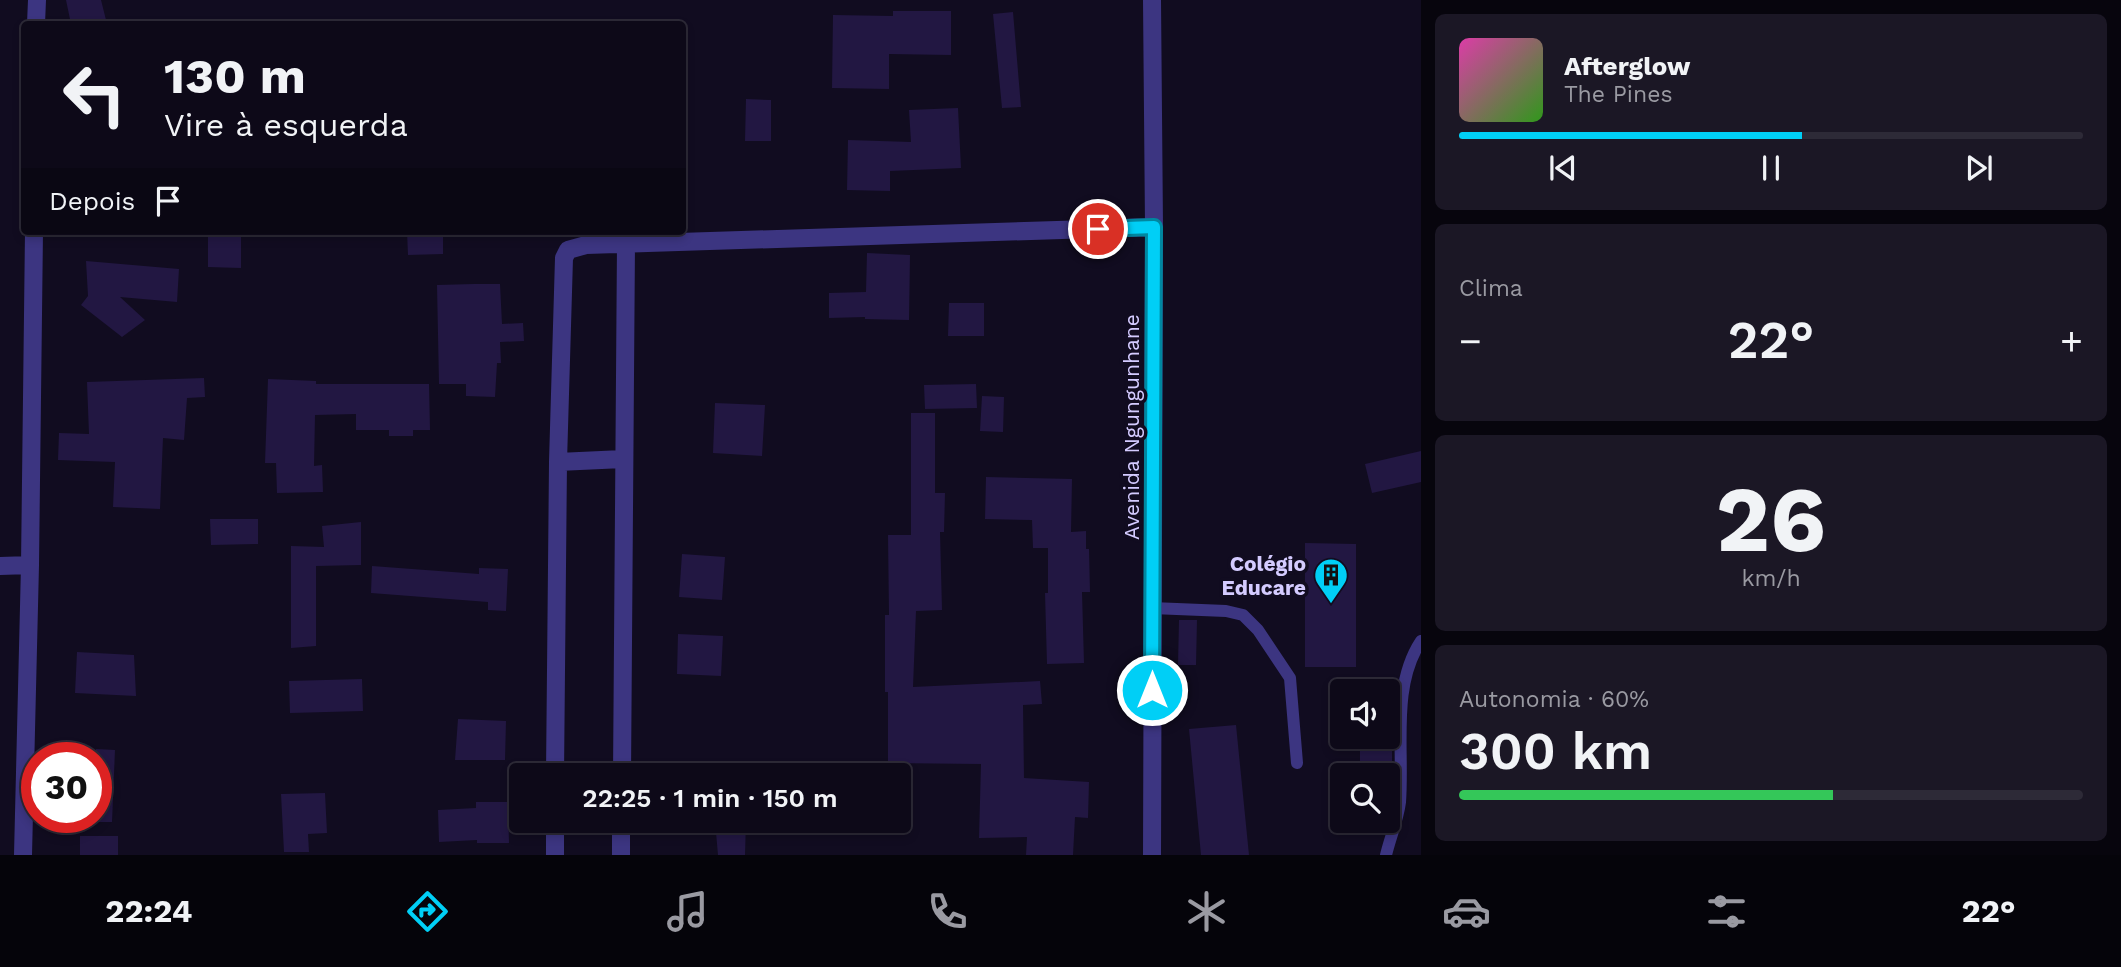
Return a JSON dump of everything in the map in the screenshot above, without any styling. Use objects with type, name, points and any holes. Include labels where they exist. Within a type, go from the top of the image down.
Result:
[{"type":"street","points":[[36,21],[37,0]]},
{"type":"street","name":"Avenida Ngungunhane","points":[[1152,0],[1152,855]]},
{"type":"street","points":[[555,763],[558,462],[564,258],[568,250],[586,245],[626,243],[1154,227]]},
{"type":"street","points":[[23,855],[34,235]]},
{"type":"street","points":[[622,763],[626,243]]},
{"type":"street","points":[[558,462],[623,459]]},
{"type":"street","points":[[0,566],[30,565]]},
{"type":"street","points":[[555,833],[555,855]]},
{"type":"street","points":[[621,833],[621,855]]},
{"type":"lane","points":[[1152,608],[1226,611],[1242,615],[1258,630],[1290,678],[1297,763]]},
{"type":"lane","points":[[1385,855],[1399,804],[1404,683],[1412,654],[1421,640]]},
{"type":"building","points":[[66,0],[101,0],[106,21],[70,21]]},
{"type":"building","points":[[893,11],[951,11],[951,55],[889,54],[889,89],[832,88],[833,15],[893,16]]},
{"type":"building","points":[[1013,12],[1021,107],[1002,108],[993,14]]},
{"type":"building","points":[[746,99],[771,100],[771,141],[745,141]]},
{"type":"building","points":[[958,108],[961,168],[890,171],[890,191],[847,190],[848,140],[911,142],[909,110]]},
{"type":"building","points":[[208,235],[241,235],[241,268],[208,267]]},
{"type":"building","points":[[407,235],[443,235],[443,254],[408,255]]},
{"type":"building","points":[[867,253],[910,255],[909,320],[829,318],[829,293],[866,292]]},
{"type":"building","points":[[86,261],[179,269],[177,302],[120,297],[145,320],[122,337],[81,305],[88,296]]},
{"type":"building","points":[[500,284],[502,324],[523,323],[524,341],[500,342],[501,363],[497,363],[495,397],[466,396],[466,384],[439,384],[437,285]]},
{"type":"building","points":[[949,303],[984,303],[984,336],[948,336]]},
{"type":"building","points":[[204,378],[205,397],[187,398],[184,440],[163,438],[160,509],[113,507],[115,462],[58,460],[59,433],[89,434],[87,382]]},
{"type":"building","points":[[268,379],[316,381],[316,384],[429,384],[430,430],[413,430],[413,436],[389,436],[389,430],[356,430],[356,414],[315,415],[314,466],[322,465],[323,492],[277,493],[276,463],[265,463]]},
{"type":"building","points":[[976,384],[977,408],[925,409],[924,385]]},
{"type":"building","points":[[982,396],[1004,397],[1003,432],[980,431]]},
{"type":"building","points":[[715,403],[765,405],[762,456],[713,453]]},
{"type":"building","points":[[911,413],[935,413],[935,493],[945,493],[944,532],[940,532],[942,610],[916,611],[913,687],[1040,681],[1042,704],[1023,705],[1024,778],[1089,782],[1088,818],[1075,817],[1073,855],[1026,855],[1027,837],[979,838],[981,764],[888,763],[885,615],[889,615],[888,535],[911,535]]},
{"type":"building","points":[[1421,451],[1421,482],[1372,493],[1365,464]]},
{"type":"building","points":[[986,477],[1072,479],[1071,532],[1086,531],[1086,549],[1089,549],[1090,592],[1082,592],[1084,663],[1047,664],[1045,593],[1048,593],[1048,548],[1033,548],[1032,520],[985,519]]},
{"type":"building","points":[[210,519],[258,519],[258,544],[211,545]]},
{"type":"building","points":[[361,522],[361,565],[316,566],[316,646],[291,648],[291,546],[324,547],[322,526]]},
{"type":"building","name":"Colégio Educare","points":[[1305,543],[1356,544],[1356,667],[1305,667]]},
{"type":"building","points":[[682,554],[725,557],[722,600],[679,597]]},
{"type":"building","points":[[372,566],[479,574],[479,568],[508,569],[506,611],[488,610],[488,602],[371,593]]},
{"type":"building","points":[[1179,620],[1197,620],[1196,665],[1178,665]]},
{"type":"building","points":[[678,634],[723,636],[721,676],[677,674]]},
{"type":"building","points":[[77,652],[134,655],[136,696],[75,693]]},
{"type":"building","points":[[362,679],[363,711],[290,713],[289,681]]},
{"type":"building","points":[[458,719],[506,721],[505,760],[455,760]]},
{"type":"building","points":[[1236,725],[1249,855],[1201,855],[1189,729]]},
{"type":"building","points":[[1360,749],[1392,749],[1392,763],[1360,763]]},
{"type":"building","points":[[112,750],[115,750],[112,822]]},
{"type":"building","points":[[325,793],[327,833],[308,834],[309,852],[284,852],[281,794]]},
{"type":"building","points":[[476,802],[508,802],[509,843],[477,843],[477,840],[439,842],[438,810],[476,808]]},
{"type":"building","points":[[716,833],[746,833],[745,855],[718,855]]},
{"type":"building","points":[[80,836],[118,836],[118,855],[80,855]]},
{"type":"place","name":"Colégio Educare","points":[[1331,605]]},
{"type":"route","points":[[1098,229],[1154,227],[1152,690]]}]
